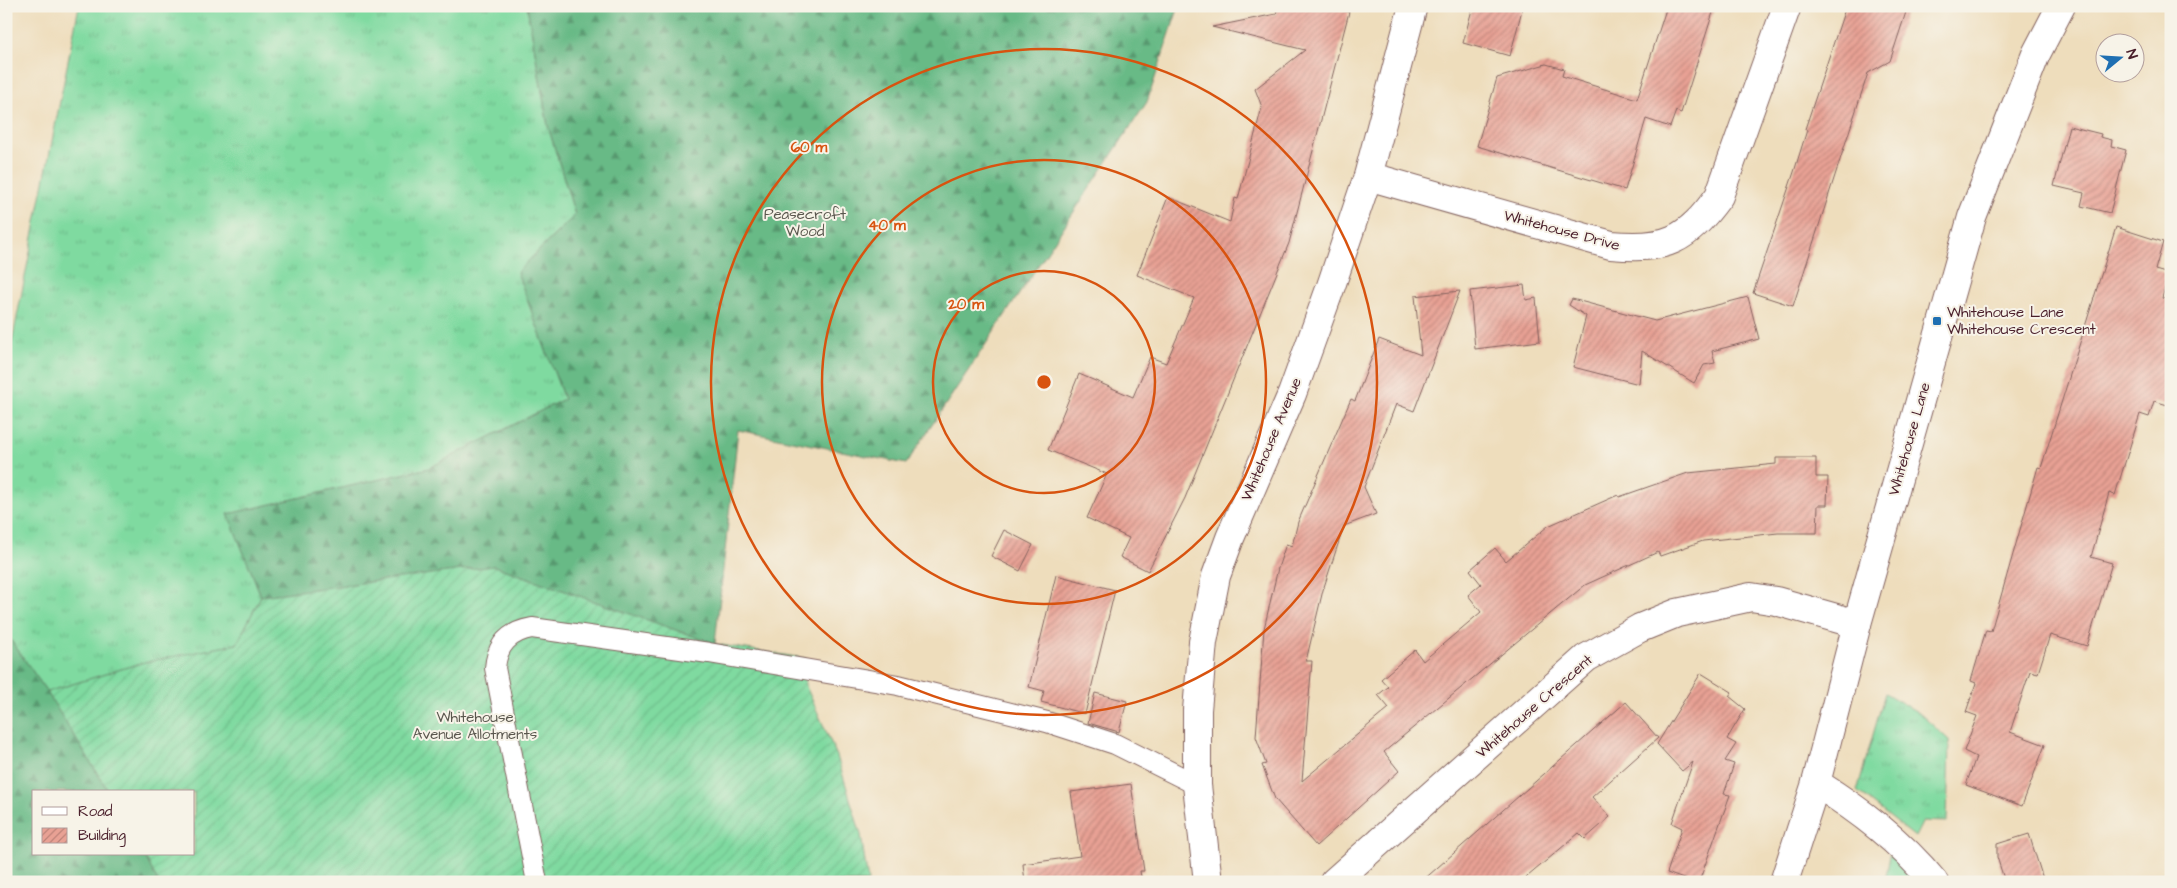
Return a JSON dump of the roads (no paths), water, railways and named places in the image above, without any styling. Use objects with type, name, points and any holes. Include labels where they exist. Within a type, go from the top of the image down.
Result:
[{"type":"street","name":"Whitehouse Avenue","points":[[1208,882],[1197,785],[1197,710],[1203,642],[1216,576],[1230,538],[1292,394],[1368,176],[1414,6]]},
{"type":"street","name":"Whitehouse Drive","points":[[1368,176],[1611,245],[1643,248],[1674,240],[1700,222],[1719,196],[1787,6]]},
{"type":"street","name":"Whitehouse Lane","points":[[1784,882],[1816,783],[1857,624],[1972,217],[2036,54],[2061,6]]},
{"type":"street","name":"Whitehouse Crescent","points":[[1334,882],[1586,658],[1640,628],[1677,613],[1751,597],[1776,601],[1857,624]]},
{"type":"street","points":[[1816,783],[1884,829],[1912,856],[1934,882]]},
{"type":"lane","points":[[537,882],[495,668],[496,656],[510,636],[520,630],[532,628],[709,653],[898,685],[1047,722],[1106,741],[1197,785]]},
{"type":"place","name":"Whitehouse Lane Whitehouse Crescent","points":[[1937,321]]},
{"type":"park label","name":"Peasecroft Wood","points":[[805,222]]},
{"type":"park label","name":"Whitehouse Avenue Allotments","points":[[475,726]]}]
